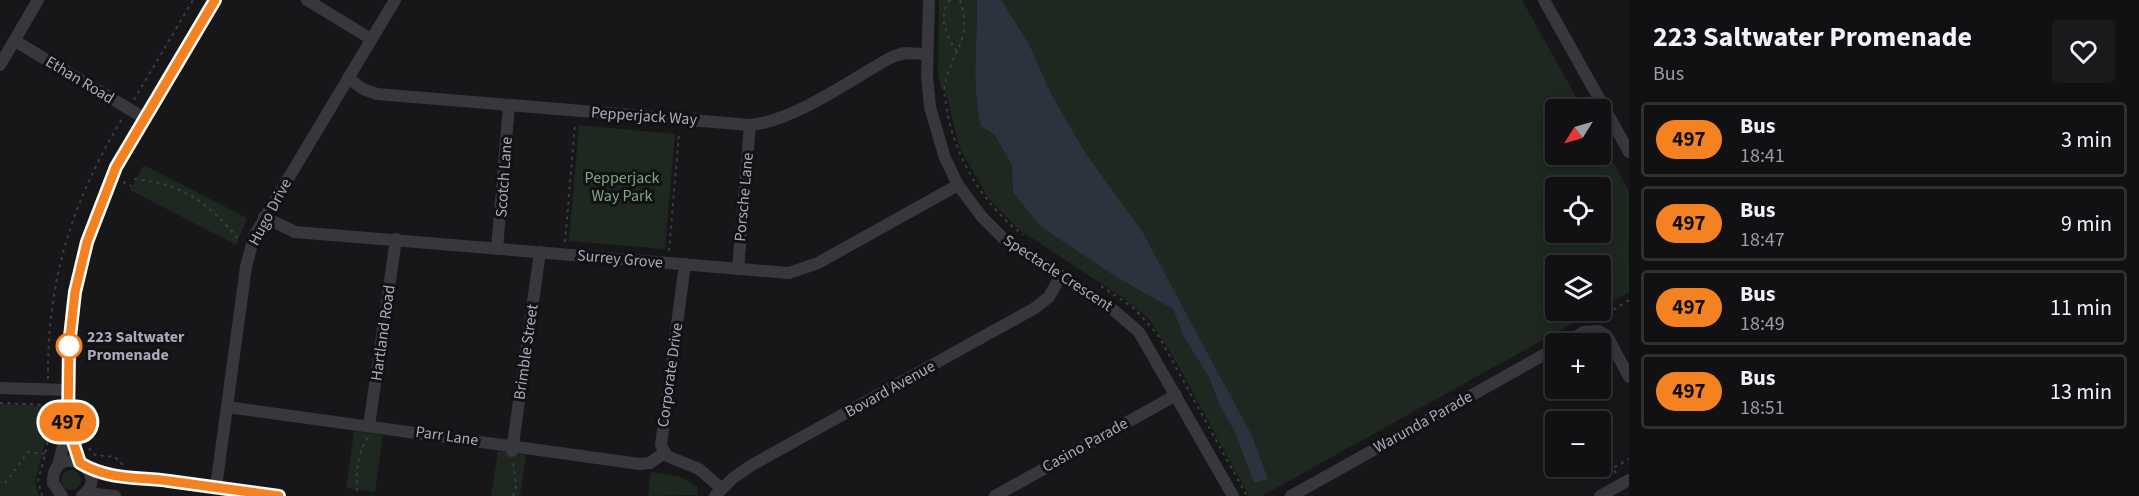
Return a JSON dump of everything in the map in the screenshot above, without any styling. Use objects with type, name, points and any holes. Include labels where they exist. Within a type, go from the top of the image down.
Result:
[{"type":"street","points":[[0,65],[39,0]]},
{"type":"street","points":[[60,495],[53,477],[68,426],[70,326],[81,260],[104,193],[215,0]]},
{"type":"street","points":[[307,0],[371,39]]},
{"type":"street","name":"Hugo Drive","points":[[216,487],[249,253],[264,217],[394,0]]},
{"type":"street","name":"Spectacle Crescent","points":[[929,0],[928,91],[934,125],[945,158],[958,185],[982,217],[1003,238],[1060,277],[1112,308],[1132,325],[1151,350],[1233,496]]},
{"type":"street","points":[[1544,0],[1629,152]]},
{"type":"street","name":"Ethan Road","points":[[15,41],[146,119]]},
{"type":"street","name":"Pepperjack Way","points":[[348,78],[363,89],[377,94],[750,125],[776,121],[787,116],[892,57],[904,53],[927,54]]},
{"type":"street","name":"Scotch Lane","points":[[497,249],[509,105]]},
{"type":"street","name":"Porsche Lane","points":[[738,269],[750,125]]},
{"type":"street","name":"Surrey Grove","points":[[264,217],[295,232],[781,273],[807,268],[958,185]]},
{"type":"street","name":"Hartland Road","points":[[369,430],[396,239]]},
{"type":"street","name":"Brimble Street","points":[[512,451],[540,252]]},
{"type":"street","name":"Corporate Drive","points":[[664,453],[661,435],[684,264]]},
{"type":"street","name":"Bovard Avenue","points":[[718,492],[752,465],[1035,308],[1048,297],[1060,277]]},
{"type":"street","points":[[1582,333],[1599,331],[1606,336],[1629,377]]},
{"type":"street","name":"Warunda Parade","points":[[1291,496],[1308,492],[1545,354]]},
{"type":"street","points":[[0,388],[68,390]]},
{"type":"street","name":"Casino Parade","points":[[995,496],[1176,395]]},
{"type":"street","name":"Parr Lane","points":[[227,406],[512,451],[639,464],[650,463],[664,453]]},
{"type":"street","points":[[68,426],[91,482],[83,495],[115,496]]},
{"type":"street","points":[[664,453],[699,469],[718,492]]},
{"type":"street","points":[[58,466],[69,461],[116,477],[278,496]]},
{"type":"street","points":[[1600,496],[1629,480]]},
{"type":"path","points":[[950,0],[945,10],[944,24],[958,54]]},
{"type":"path","points":[[960,0],[964,30],[963,41],[944,89],[956,145],[988,201],[1029,240]]},
{"type":"path","points":[[565,242],[575,124]]},
{"type":"path","points":[[669,251],[679,133]]},
{"type":"path","points":[[134,179],[165,185],[198,199],[217,213],[239,240]]},
{"type":"path","points":[[1093,280],[1134,308],[1158,334],[1247,496]]},
{"type":"path","points":[[1599,331],[1607,314],[1629,300]]},
{"type":"path","points":[[0,404],[48,405]]},
{"type":"path","points":[[357,491],[356,470],[360,450],[369,430]]},
{"type":"path","points":[[89,448],[95,455],[116,457]]},
{"type":"path","points":[[512,451],[516,470],[513,496]]},
{"type":"path","points":[[5,483],[28,452],[46,454]]},
{"type":"green space","points":[[939,0],[1522,0],[1577,99],[1545,99],[1545,165],[1611,165],[1611,158],[1629,191],[1629,292],[1611,302],[1611,255],[1545,255],[1545,321],[1577,321],[1555,333],[1545,333],[1545,339],[1262,496],[1249,496],[1175,360],[1149,319],[1129,302],[1018,229],[988,198],[959,147],[946,92],[941,89],[938,74]]},
{"type":"green space","name":"Pepperjack Way Park","points":[[579,125],[675,134],[665,249],[569,241]]},
{"type":"green space","points":[[144,165],[247,218],[236,245],[130,190]]},
{"type":"green space","points":[[0,404],[46,406],[45,444],[35,481],[39,496],[0,496]]},
{"type":"green space","points":[[354,431],[383,435],[375,492],[346,488]]},
{"type":"green space","points":[[498,451],[526,455],[520,496],[491,496]]},
{"type":"green space","points":[[71,470],[78,473],[81,480],[78,487],[71,490],[64,487],[61,480],[64,473]]},
{"type":"green space","points":[[651,472],[679,476],[697,486],[698,495],[648,496]]},
{"type":"water","points":[[977,0],[1001,0],[1029,44],[1050,92],[1086,154],[1142,231],[1252,436],[1268,479],[1254,483],[1235,432],[1220,406],[1209,377],[1184,337],[1173,309],[1118,278],[1040,226],[1013,192],[1012,166],[995,135],[981,126],[978,110],[976,94]]},
{"type":"bus line","name":"497","points":[[215,0],[116,167],[91,228],[81,260],[72,307],[68,426],[80,463],[97,472],[116,477],[151,479],[279,496]]},
{"type":"place","name":"223 Saltwater Promenade","points":[[69,346]]}]
